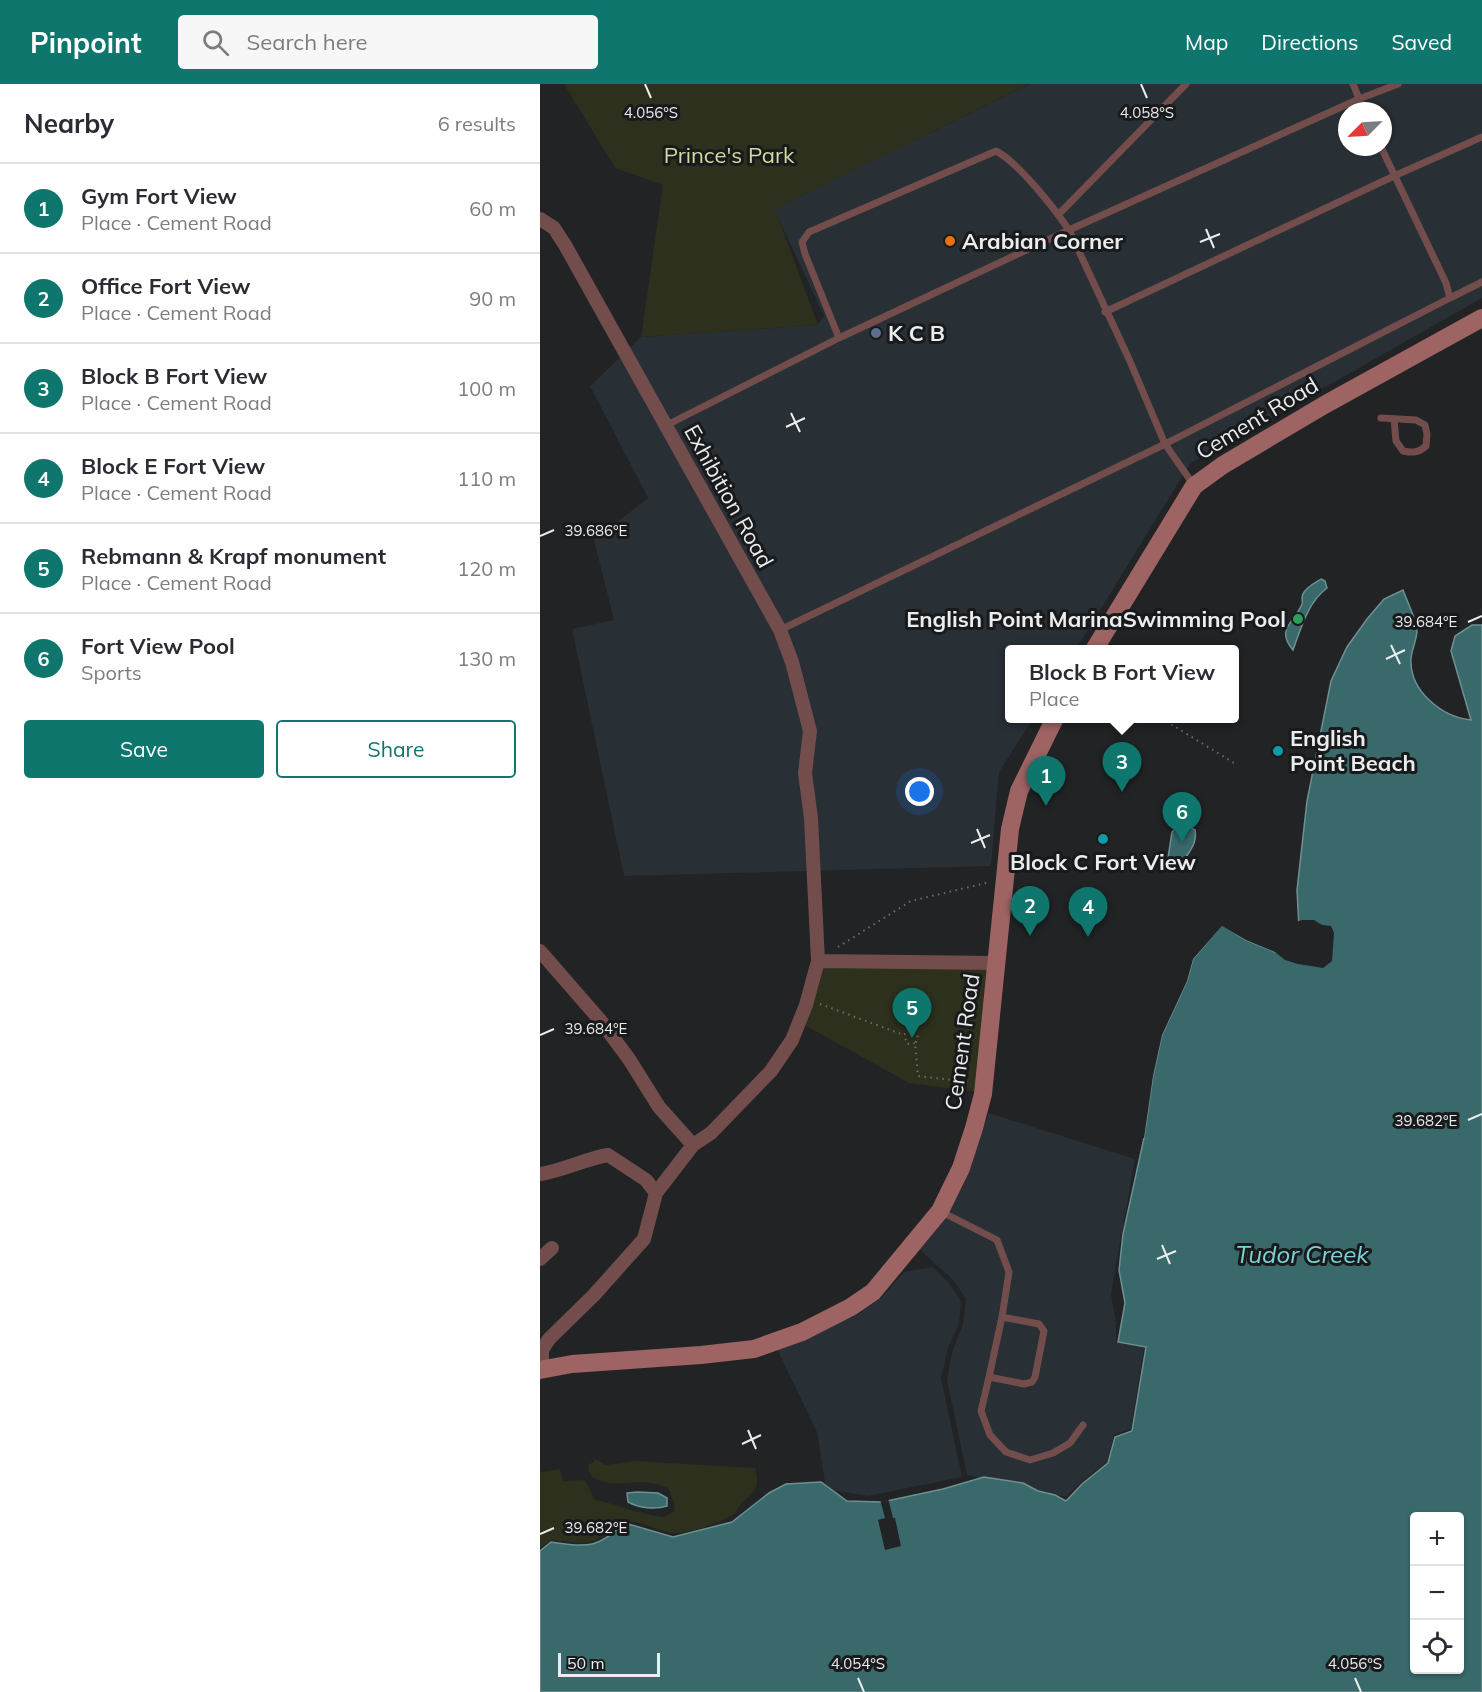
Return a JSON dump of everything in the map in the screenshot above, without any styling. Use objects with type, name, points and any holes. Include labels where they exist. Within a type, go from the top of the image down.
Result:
[{"type":"main road","name":"Cement Road","points":[[1097,645],[1194,486],[1223,465],[1326,404],[1482,318]]},
{"type":"main road","name":"Cement Road","points":[[541,1369],[572,1364],[754,1349],[802,1332],[851,1307],[873,1292],[940,1211],[961,1168],[974,1128],[984,1084],[1010,829],[1018,791],[1052,723]]},
{"type":"street","name":"Exhibition Road","points":[[540,219],[554,228],[565,245],[780,630],[792,662],[810,731],[805,773],[811,818],[818,961],[806,1005],[792,1040],[771,1071],[711,1133],[693,1146],[656,1193]]},
{"type":"street","points":[[540,951],[600,1020],[629,1059],[659,1107],[693,1146]]},
{"type":"street","points":[[818,961],[998,963]]},
{"type":"street","points":[[540,1174],[554,1172],[608,1155],[646,1180],[656,1193],[644,1239],[541,1349],[541,1369]]},
{"type":"street","points":[[540,1259],[552,1248]]},
{"type":"lane","points":[[1059,215],[1186,84]]},
{"type":"lane","points":[[1353,84],[1360,102]]},
{"type":"lane","points":[[665,426],[839,338],[1069,230],[1359,99],[1398,84]]},
{"type":"lane","points":[[1105,312],[1482,137]]},
{"type":"lane","points":[[839,338],[802,242],[813,229],[996,151],[1009,159],[1059,215],[1069,230],[1105,312],[1129,359],[1165,444],[1194,486]]},
{"type":"lane","points":[[1385,156],[1446,283],[1450,298]]},
{"type":"lane","points":[[780,630],[1165,444],[1482,282]]},
{"type":"lane","points":[[1381,418],[1416,420],[1425,425],[1426,446],[1412,453],[1403,451],[1396,441],[1394,419]]},
{"type":"lane","points":[[940,1211],[997,1240],[1009,1272],[1002,1317],[981,1411],[990,1435],[1006,1452],[1030,1460],[1053,1453],[1070,1443],[1083,1425]]},
{"type":"lane","points":[[989,1377],[1024,1384],[1032,1383],[1035,1377],[1043,1327],[1039,1324],[1002,1317]]},
{"type":"path","points":[[1169,723],[1234,763]]},
{"type":"path","points":[[818,961],[911,901],[1006,878]]},
{"type":"path","points":[[820,1005],[904,1035]]},
{"type":"path","points":[[904,1035],[907,1031],[913,1030],[917,1034],[918,1039],[915,1043],[918,1076],[984,1084]]},
{"type":"path","points":[[904,1035],[907,1044],[915,1043]]},
{"type":"shaded area","points":[[1030,84],[1482,84],[1482,298],[1190,464],[1078,645],[1005,645],[1005,723],[1030,723],[999,772],[991,866],[624,876],[572,629],[614,620],[594,540],[648,498],[590,386],[641,337],[817,325],[824,316],[774,209]]},
{"type":"shaded area","points":[[989,1113],[1135,1159],[1111,1294],[1116,1322],[1116,1341],[1144,1348],[1131,1429],[1114,1435],[1107,1462],[1066,1497],[967,1475],[947,1380],[952,1352],[963,1324],[966,1299],[954,1281],[920,1250],[949,1214]]},
{"type":"shaded area","points":[[933,1267],[950,1284],[961,1301],[959,1324],[948,1348],[941,1378],[962,1477],[868,1496],[826,1489],[817,1432],[776,1347],[810,1336],[860,1313],[883,1296],[904,1272]]},
{"type":"green space","name":"Prince's Park","points":[[564,84],[1029,84],[775,209],[818,325],[641,337],[663,185],[615,168]]},
{"type":"green space","points":[[818,961],[997,967],[977,1092],[909,1083],[806,1026]]},
{"type":"green space","points":[[594,1458],[606,1465],[636,1461],[755,1468],[757,1484],[736,1513],[715,1524],[674,1533],[637,1522],[624,1521],[606,1535],[590,1542],[574,1543],[551,1540],[540,1548],[540,1472],[560,1469],[563,1481],[585,1480],[595,1500],[656,1516],[665,1517],[674,1511],[674,1502],[668,1488],[643,1482],[609,1483],[592,1477],[588,1470]]},
{"type":"water","name":"English Point MarinaSwimming Pool","points":[[1321,579],[1325,581],[1327,588],[1310,608],[1293,650],[1288,643],[1286,631],[1302,604],[1304,592]]},
{"type":"water","name":"Tudor Creek","points":[[1403,590],[1417,633],[1411,658],[1415,681],[1429,700],[1439,708],[1449,714],[1471,720],[1451,651],[1455,636],[1472,625],[1482,625],[1482,1692],[540,1692],[540,1551],[551,1542],[583,1545],[599,1542],[625,1523],[673,1537],[732,1522],[769,1493],[786,1484],[821,1482],[847,1501],[882,1502],[943,1489],[984,1477],[1023,1483],[1066,1501],[1082,1484],[1108,1463],[1115,1437],[1132,1431],[1146,1347],[1118,1342],[1125,1303],[1119,1270],[1123,1234],[1144,1138],[1153,1076],[1162,1035],[1187,981],[1193,959],[1222,925],[1246,940],[1275,952],[1299,927],[1297,890],[1307,801],[1331,681],[1347,647],[1384,599]]},
{"type":"water","points":[[1180,823],[1195,830],[1195,841],[1181,867],[1168,858],[1172,832]]},
{"type":"water","points":[[627,1493],[658,1493],[667,1498],[667,1506],[647,1508],[628,1502]]},
{"type":"pier","points":[[1314,920],[1322,925],[1331,926],[1334,933],[1332,961],[1323,968],[1285,960],[1275,952],[1246,940],[1222,926],[1193,959],[1187,981],[1162,1035],[1153,1076],[1144,1138],[1141,1138],[1150,1075],[1159,1034],[1184,980],[1191,957],[1221,923],[1247,938],[1274,948],[1296,926],[1296,922]]},
{"type":"pier","points":[[888,1498],[901,1546],[885,1550],[878,1520],[885,1518],[880,1499]]},
{"type":"place","name":"Arabian Corner","points":[[950,241]]},
{"type":"place","name":"K C B","points":[[876,333]]},
{"type":"place","name":"English Point MarinaSwimming Pool","points":[[1298,619]]},
{"type":"place","name":"English Point Beach","points":[[1278,751]]},
{"type":"place","name":"Block B Fort View","points":[[1122,792]]},
{"type":"place","name":"Gym Fort View","points":[[1046,806]]},
{"type":"place","name":"Block C Fort View","points":[[1103,839]]},
{"type":"place","name":"Fort View Pool","points":[[1182,842]]},
{"type":"place","name":"Office Fort View","points":[[1030,936]]},
{"type":"place","name":"Block E Fort View","points":[[1088,937]]},
{"type":"place","name":"Rebmann & Krapf monument","points":[[912,1038]]}]
